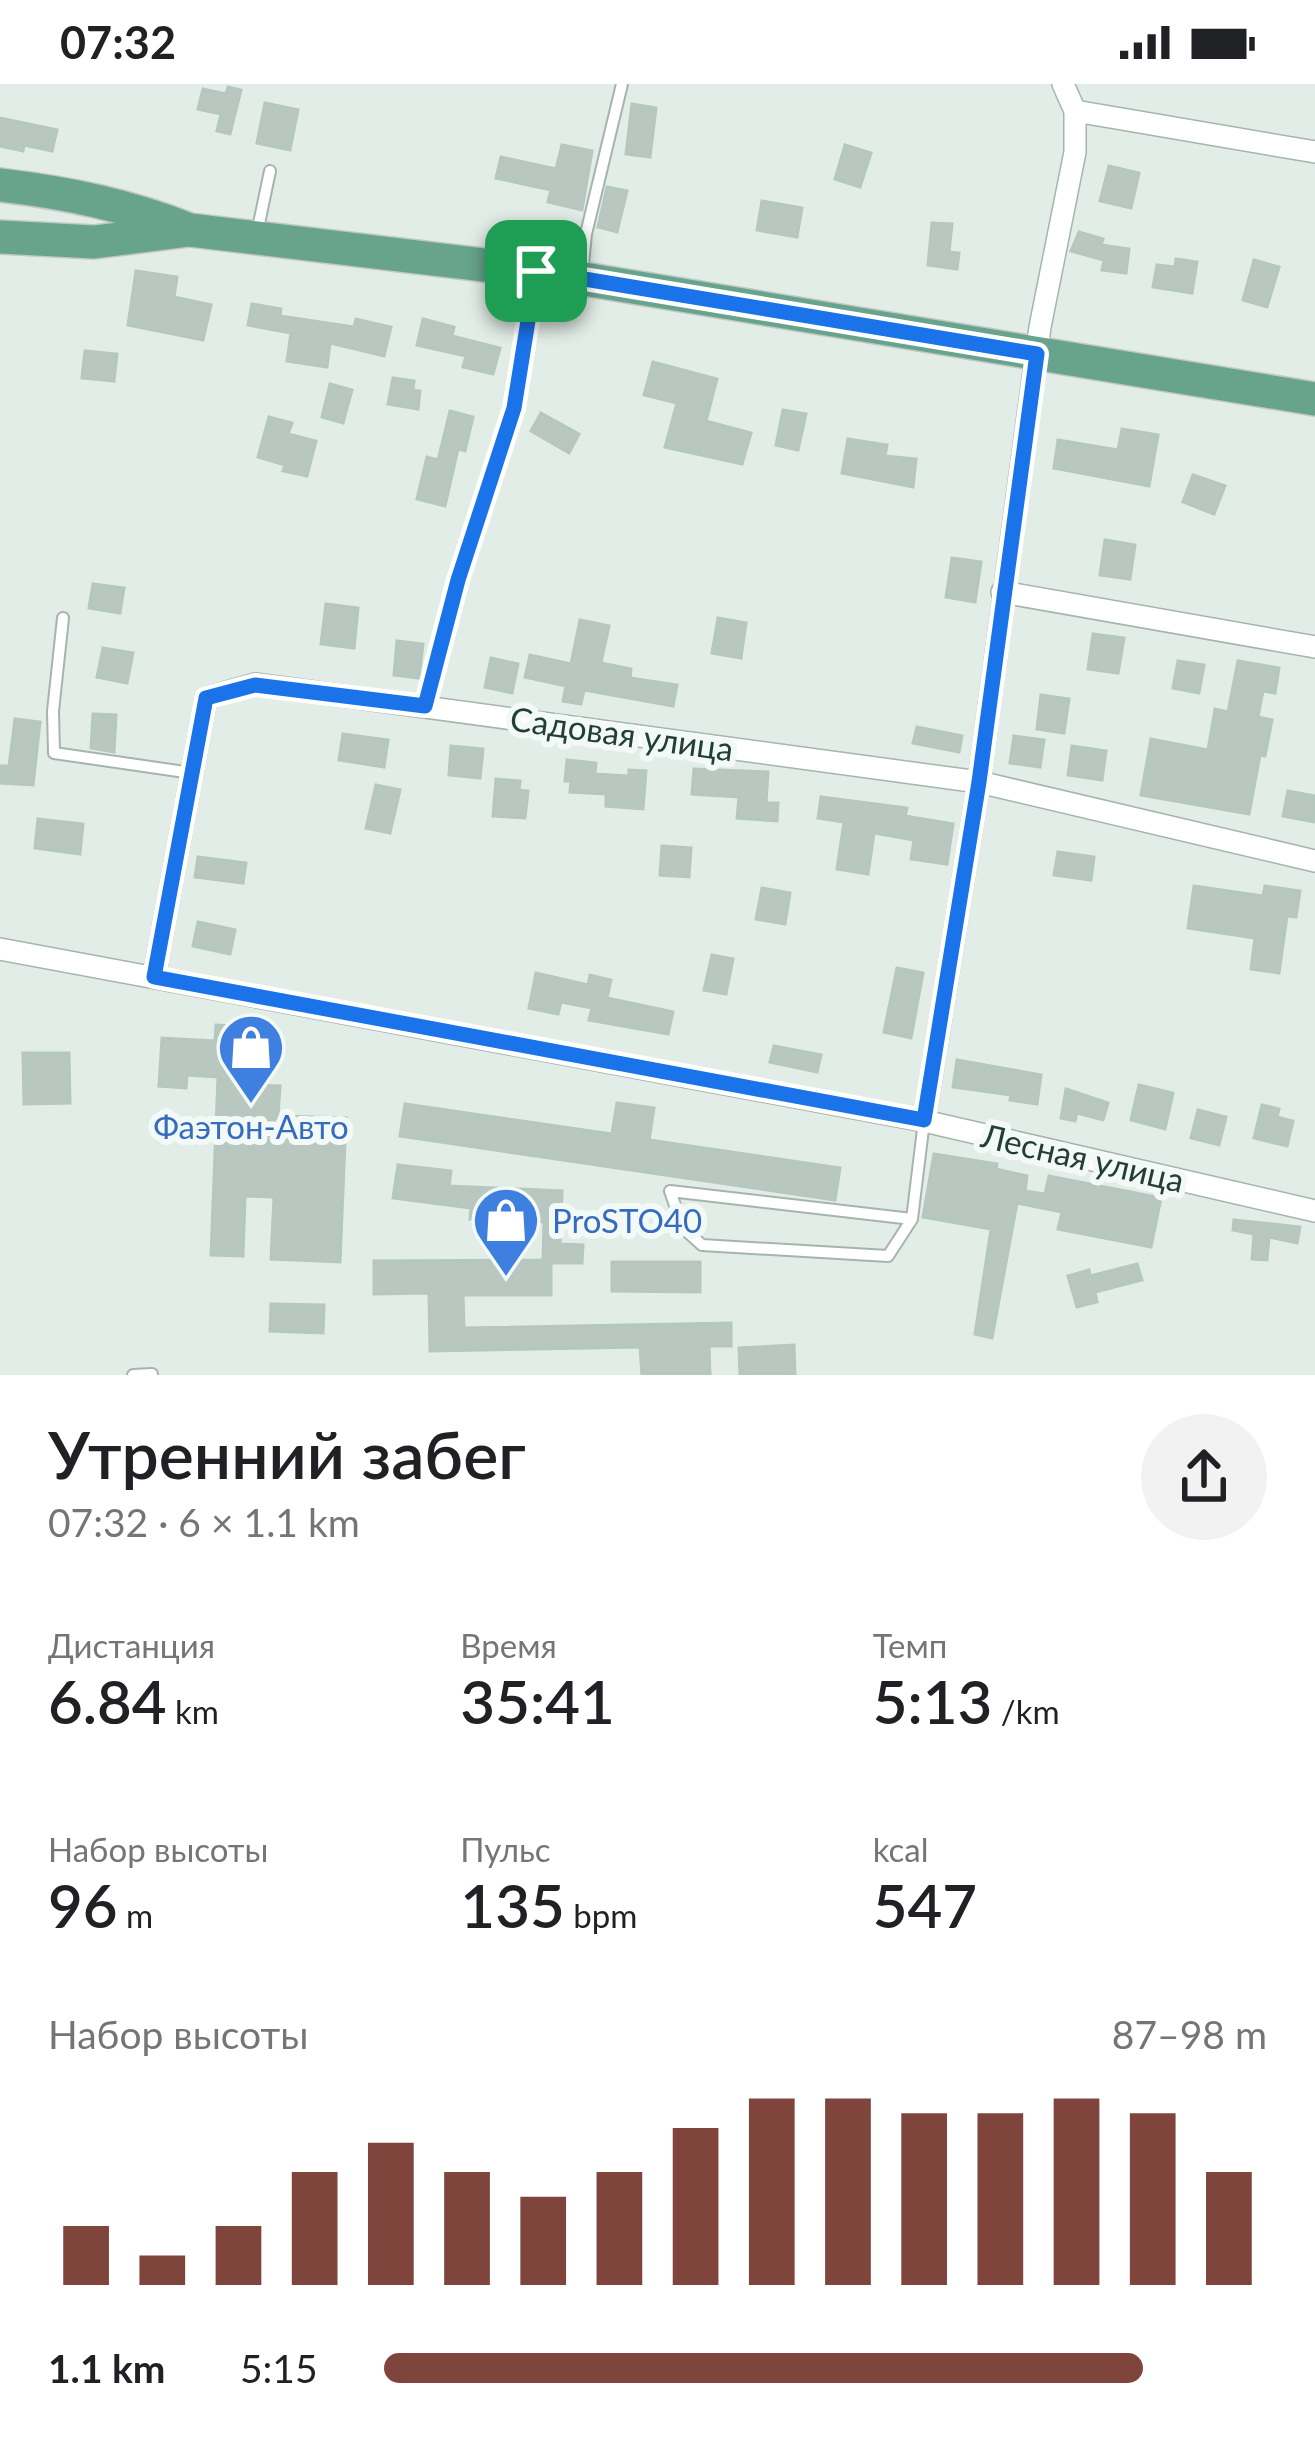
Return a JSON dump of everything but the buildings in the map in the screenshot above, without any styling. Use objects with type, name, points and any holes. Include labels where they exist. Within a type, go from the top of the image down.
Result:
[{"type":"main road","points":[[0,185],[66,192],[136,208],[190,230],[536,271],[1315,399]]},
{"type":"main road","points":[[66,192],[77,202],[82,216],[80,230],[69,242]]},
{"type":"main road","points":[[0,238],[122,241],[190,230]]},
{"type":"street","points":[[924,1120],[979,782],[1037,354],[1076,152],[1075,111],[1063,84]]},
{"type":"street","points":[[1075,111],[1315,152]]},
{"type":"street","points":[[1002,592],[1315,647]]},
{"type":"street","name":"Садовая улица","points":[[154,977],[206,698],[255,685],[979,782],[1315,861]]},
{"type":"street","name":"Лесная улица","points":[[0,949],[924,1120],[1315,1211]]},
{"type":"lane","points":[[581,279],[586,234],[622,84]]},
{"type":"lane","points":[[256,238],[270,171]]},
{"type":"lane","points":[[425,706],[452,602],[514,408],[536,271]]},
{"type":"lane","points":[[63,618],[53,711],[54,753],[192,773]]},
{"type":"lane","points":[[912,1219],[670,1191],[682,1228],[702,1245],[888,1256],[912,1219],[924,1120]]},
{"type":"lane","points":[[133,1375],[152,1374]]},
{"type":"place","name":"Фаэтон-Авто","points":[[251,1106]]},
{"type":"place","name":"ProSTO40","points":[[506,1279]]},
{"type":"route","points":[[536,271],[1037,354],[979,782],[924,1120],[154,977],[206,698],[255,685],[425,706],[458,580],[514,408],[536,271]]}]
